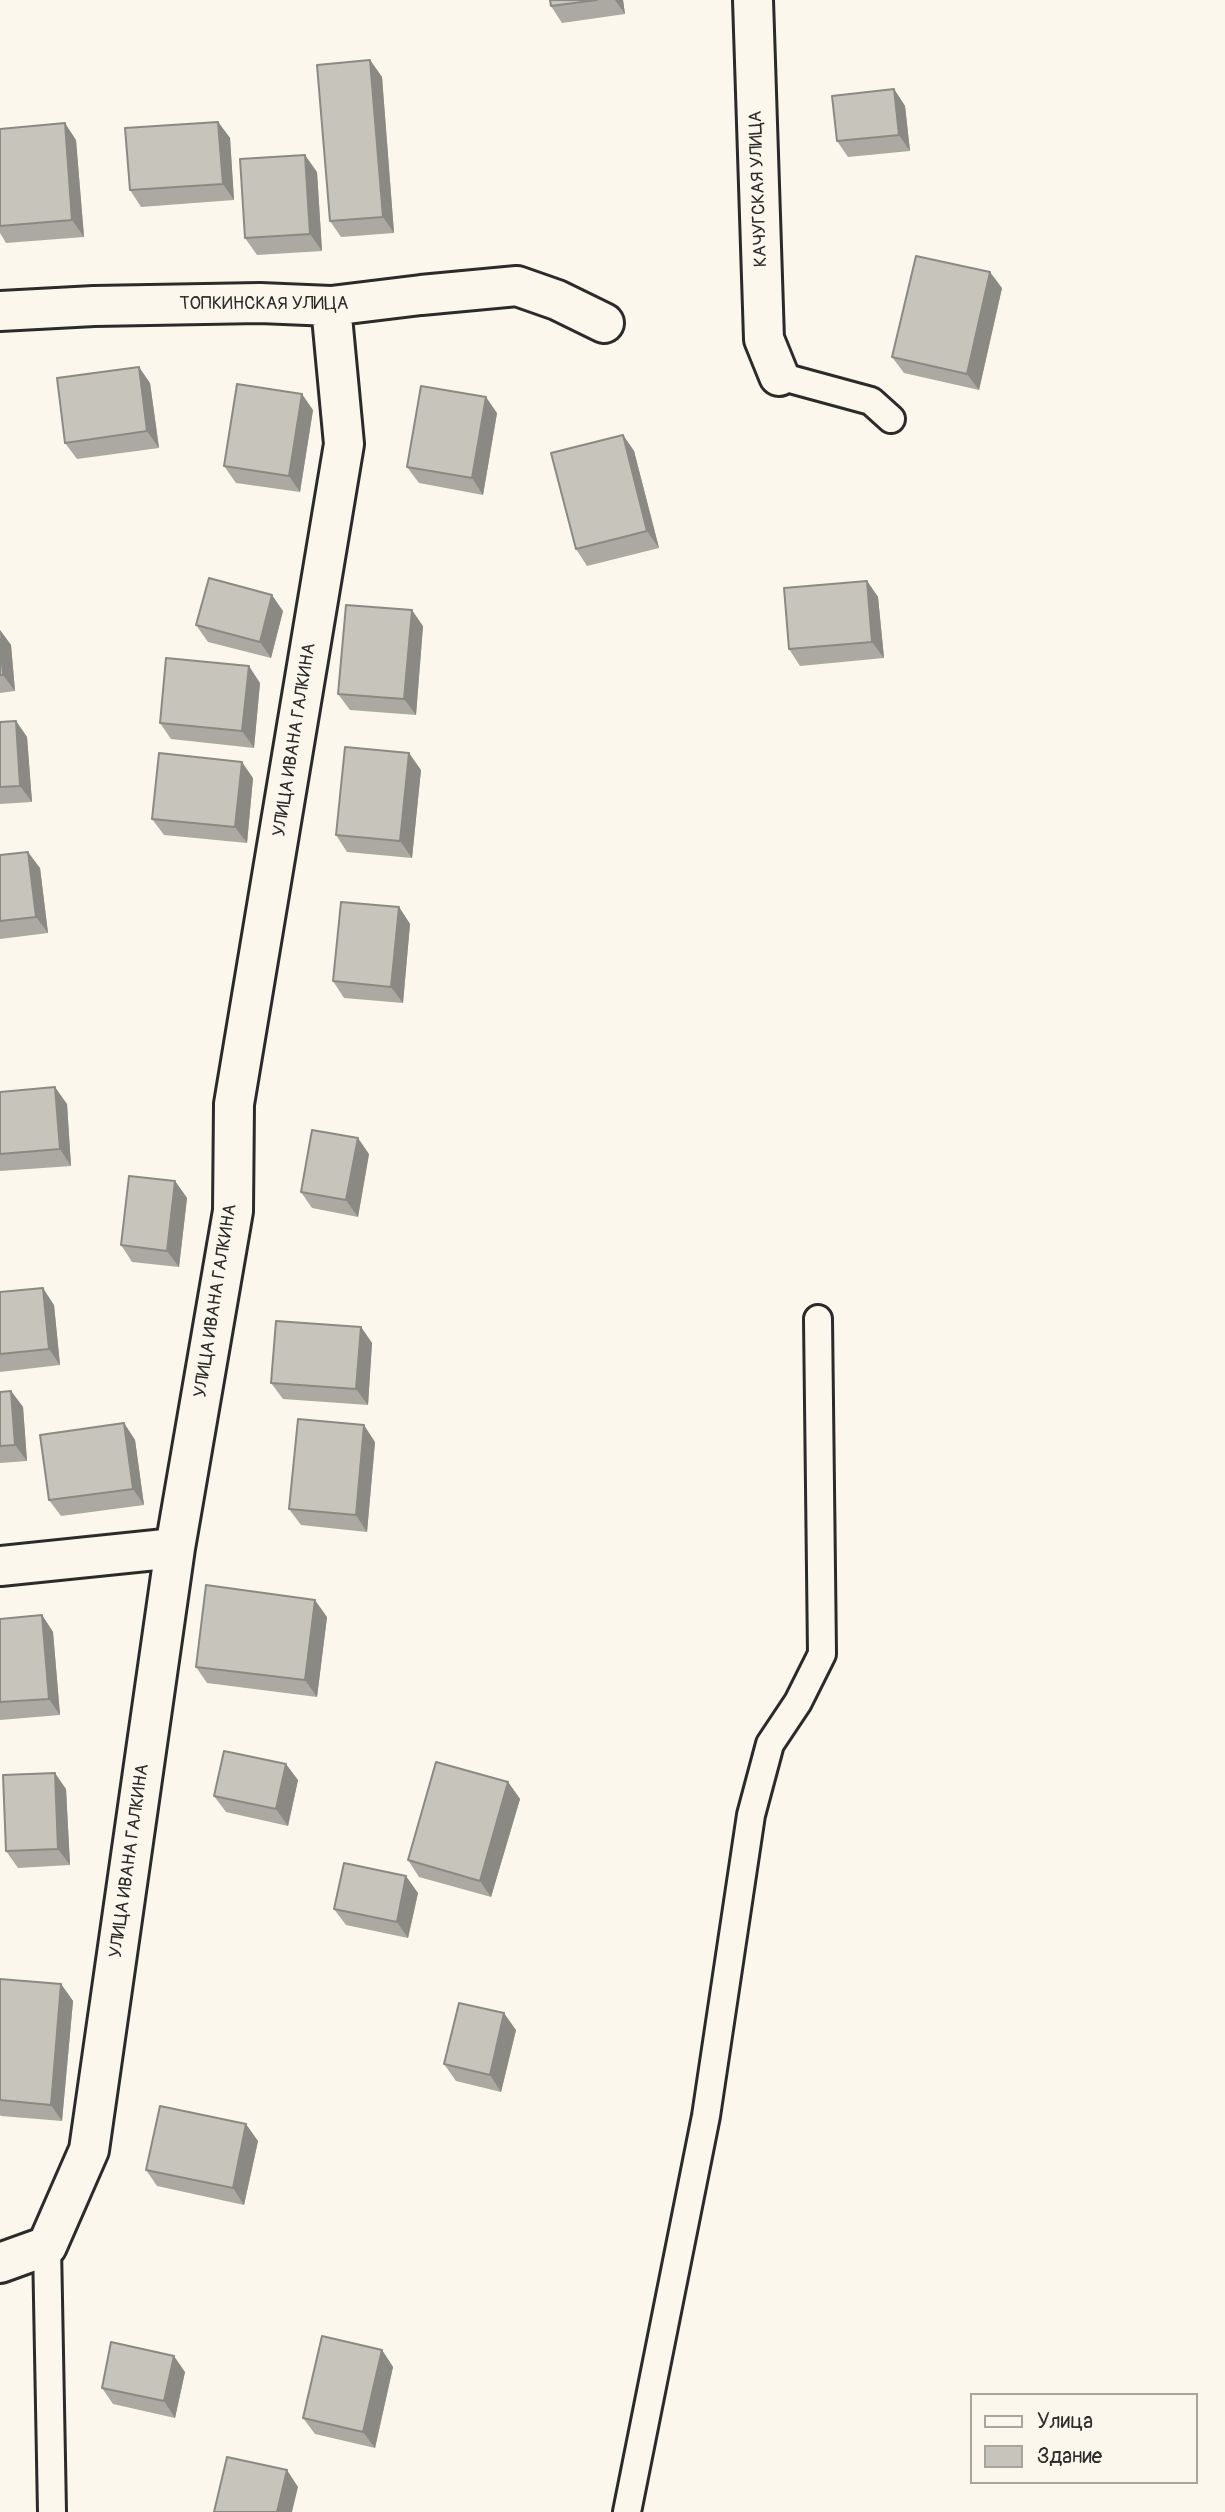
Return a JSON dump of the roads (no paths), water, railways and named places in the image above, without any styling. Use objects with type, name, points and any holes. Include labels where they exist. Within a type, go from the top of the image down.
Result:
[{"type":"street","name":"КАЧУГСКАЯ УЛИЦА","points":[[753,0],[764,338],[779,376]]},
{"type":"street","name":"ТОПКИНСКАЯ УЛИЦА","points":[[0,311],[247,303],[331,306],[517,286],[557,300],[604,323]]},
{"type":"street","name":"УЛИЦА ИВАНА ГАЛКИНА","points":[[47,2246],[89,2150],[176,1548],[233,1211],[234,1104],[344,444],[331,306]]},
{"type":"street","points":[[0,1566],[176,1548]]},
{"type":"street","points":[[0,2263],[47,2246]]},
{"type":"lane","points":[[779,376],[871,401],[891,419]]},
{"type":"lane","points":[[627,2512],[706,2116],[751,1815],[770,1744],[798,1702],[822,1654],[818,1319]]},
{"type":"lane","points":[[47,2246],[52,2512]]}]
